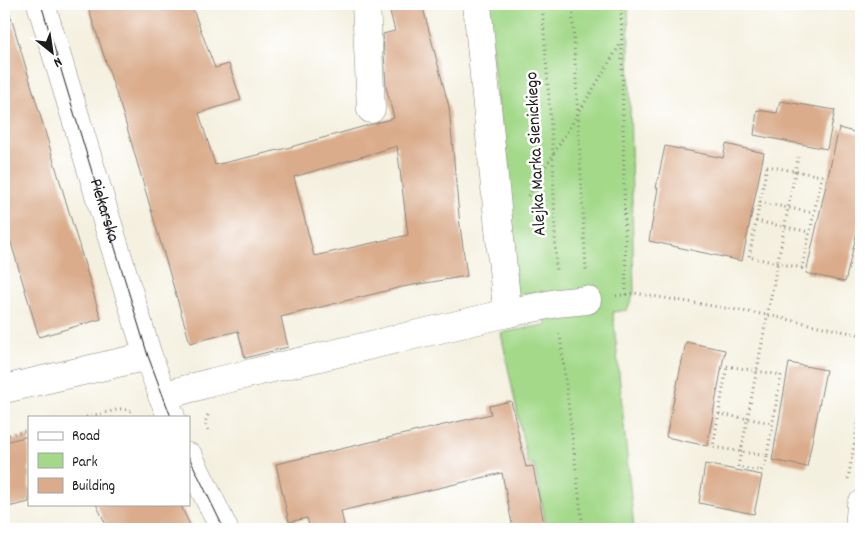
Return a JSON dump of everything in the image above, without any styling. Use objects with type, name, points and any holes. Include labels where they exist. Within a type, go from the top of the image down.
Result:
[{"type":"street","name":"Piekarska","points":[[41,4],[148,356],[167,407]]},
{"type":"street","points":[[366,4],[371,109]]},
{"type":"street","points":[[477,4],[508,313]]},
{"type":"street","points":[[167,407],[213,382],[508,313],[557,303],[587,300]]},
{"type":"street","points":[[4,389],[148,356]]},
{"type":"street","points":[[190,458],[224,529]]},
{"type":"street","points":[[854,496],[859,529]]},
{"type":"path","name":"Alejka Marka Sienickiego","points":[[542,4],[553,155],[559,330],[583,529]]},
{"type":"path","points":[[572,4],[587,300],[634,293],[767,315],[861,335]]},
{"type":"path","points":[[621,4],[626,295]]},
{"type":"path","points":[[527,197],[622,43]]},
{"type":"path","points":[[767,456],[741,452],[713,447],[727,366],[756,371],[781,375],[773,423],[767,456],[765,466],[761,470],[738,467],[741,452],[756,371],[784,226],[798,157]]},
{"type":"path","points":[[767,166],[822,176],[802,268],[749,257],[760,202],[767,166]]},
{"type":"path","points":[[760,202],[814,213]]},
{"type":"path","points":[[756,221],[810,232]]},
{"type":"path","points":[[854,496],[861,406]]},
{"type":"path","points":[[90,416],[121,409],[132,410],[138,414]]},
{"type":"path","points":[[210,435],[205,420],[211,411]]},
{"type":"path","points":[[719,414],[773,423]]},
{"type":"path","points":[[4,436],[28,430]]},
{"type":"green space","points":[[487,4],[628,4],[634,293],[627,310],[613,312],[634,529],[547,529],[534,464],[528,465],[501,333],[546,326],[543,291],[517,295]]},
{"type":"building","points":[[87,4],[191,4],[215,68],[229,64],[241,100],[199,113],[215,165],[287,148],[394,118],[386,87],[383,34],[395,31],[388,4],[422,4],[449,107],[460,226],[467,276],[402,287],[281,317],[288,347],[245,358],[238,331],[190,343],[123,114]],"holes":[[[397,146],[408,235],[314,256],[294,177]]]},
{"type":"building","points":[[10,14],[101,319],[39,337],[4,219],[4,15]]},
{"type":"building","points":[[780,101],[835,110],[827,149],[754,135],[757,110],[777,113]]},
{"type":"building","points":[[839,128],[861,134],[861,216],[845,282],[806,273]]},
{"type":"building","points":[[726,144],[764,153],[742,261],[649,241],[658,188],[656,188],[665,146],[723,158]]},
{"type":"building","points":[[686,342],[725,350],[707,446],[666,437]]},
{"type":"building","points":[[789,363],[826,370],[807,467],[772,460]]},
{"type":"building","points":[[511,401],[526,467],[533,466],[545,529],[513,529],[502,473],[341,511],[345,529],[310,529],[307,518],[289,522],[276,464],[491,414],[489,406]]},
{"type":"building","points":[[28,436],[28,502],[4,508],[4,442]]},
{"type":"building","points":[[705,464],[762,475],[754,514],[699,503]]},
{"type":"building","points":[[97,506],[181,506],[192,529],[108,529]]},
{"type":"tram line","points":[[41,4],[148,356],[171,416]]},
{"type":"tram line","points":[[190,459],[224,529]]}]
